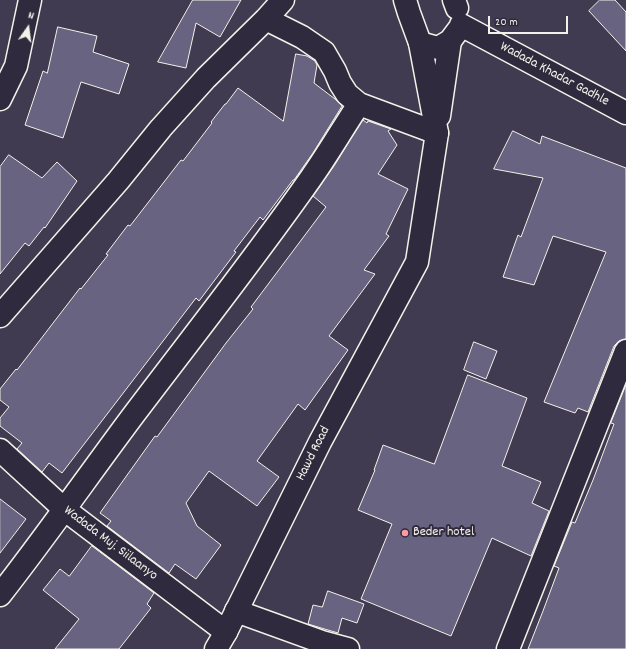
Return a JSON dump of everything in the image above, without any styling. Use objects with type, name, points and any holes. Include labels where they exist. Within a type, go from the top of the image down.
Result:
[{"type":"street","points":[[0,99],[8,62],[30,0]]},
{"type":"street","points":[[0,316],[118,181],[200,83],[266,19],[283,0]]},
{"type":"street","points":[[411,4],[420,43],[436,133]]},
{"type":"street","points":[[420,43],[438,48],[455,15]]},
{"type":"street","name":"Wadada Khadar Gadhle","points":[[455,15],[626,113]]},
{"type":"street","name":"Hawd Road","points":[[221,640],[320,442],[417,262],[455,15]]},
{"type":"street","points":[[266,19],[302,37],[324,52],[347,94],[360,104],[436,133]]},
{"type":"street","points":[[0,594],[29,558],[135,413],[312,178],[360,104]]},
{"type":"street","points":[[508,649],[626,351]]},
{"type":"street","name":"Wadada Muj. Siilaanyo","points":[[0,450],[64,509],[221,640]]},
{"type":"street","points":[[236,611],[322,642],[348,649]]},
{"type":"building","points":[[193,0],[241,0],[220,37],[196,23],[186,68],[158,62]]},
{"type":"building","points":[[600,0],[615,0],[626,12],[626,51],[589,11]]},
{"type":"building","points":[[58,27],[97,36],[93,52],[129,64],[119,94],[81,82],[63,138],[25,125],[43,71],[47,73]]},
{"type":"building","points":[[296,54],[307,56],[315,61],[317,65],[314,83],[342,106],[313,153],[294,180],[263,220],[260,217],[199,301],[196,298],[62,473],[49,463],[42,472],[17,449],[22,443],[0,426],[0,418],[9,407],[0,400],[0,389],[16,369],[17,370],[80,288],[81,289],[108,255],[106,254],[128,225],[130,226],[181,160],[183,161],[238,88],[283,121]]},
{"type":"building","points":[[363,120],[367,123],[368,121],[391,129],[388,131],[397,145],[378,174],[408,189],[386,234],[389,236],[364,270],[375,274],[329,336],[348,350],[305,410],[298,404],[257,461],[279,477],[257,506],[209,471],[186,503],[197,526],[221,545],[196,579],[175,564],[169,573],[107,526],[111,521],[100,513],[155,436],[157,437],[253,309],[251,307],[326,207],[313,196]]},
{"type":"building","points":[[513,131],[540,144],[542,136],[626,168],[626,339],[619,341],[614,346],[588,412],[578,408],[575,413],[544,402],[606,252],[553,236],[534,285],[503,277],[518,235],[521,237],[543,178],[494,169]]},
{"type":"building","points":[[9,155],[42,178],[57,162],[77,181],[45,228],[44,227],[29,246],[25,243],[0,274],[0,167]]},
{"type":"building","points":[[474,342],[497,351],[486,379],[464,370]]},
{"type":"building","points":[[468,375],[527,398],[502,466],[541,482],[532,503],[549,511],[531,556],[492,538],[451,636],[361,599],[392,524],[358,510],[375,470],[383,445],[434,464]]},
{"type":"building","points":[[626,385],[626,649],[528,649],[559,568],[554,566],[572,522],[575,523],[593,480],[614,424],[611,423]]},
{"type":"building","points":[[0,499],[26,519],[0,553]]},
{"type":"building","points":[[92,546],[154,593],[147,604],[151,608],[119,649],[55,649],[79,619],[43,590],[60,569],[69,576]]},
{"type":"building","points":[[328,591],[364,604],[357,623],[342,618],[338,633],[308,624],[313,605],[322,607]]},
{"type":"place","name":"Beder hotel","points":[[405,533]]}]
